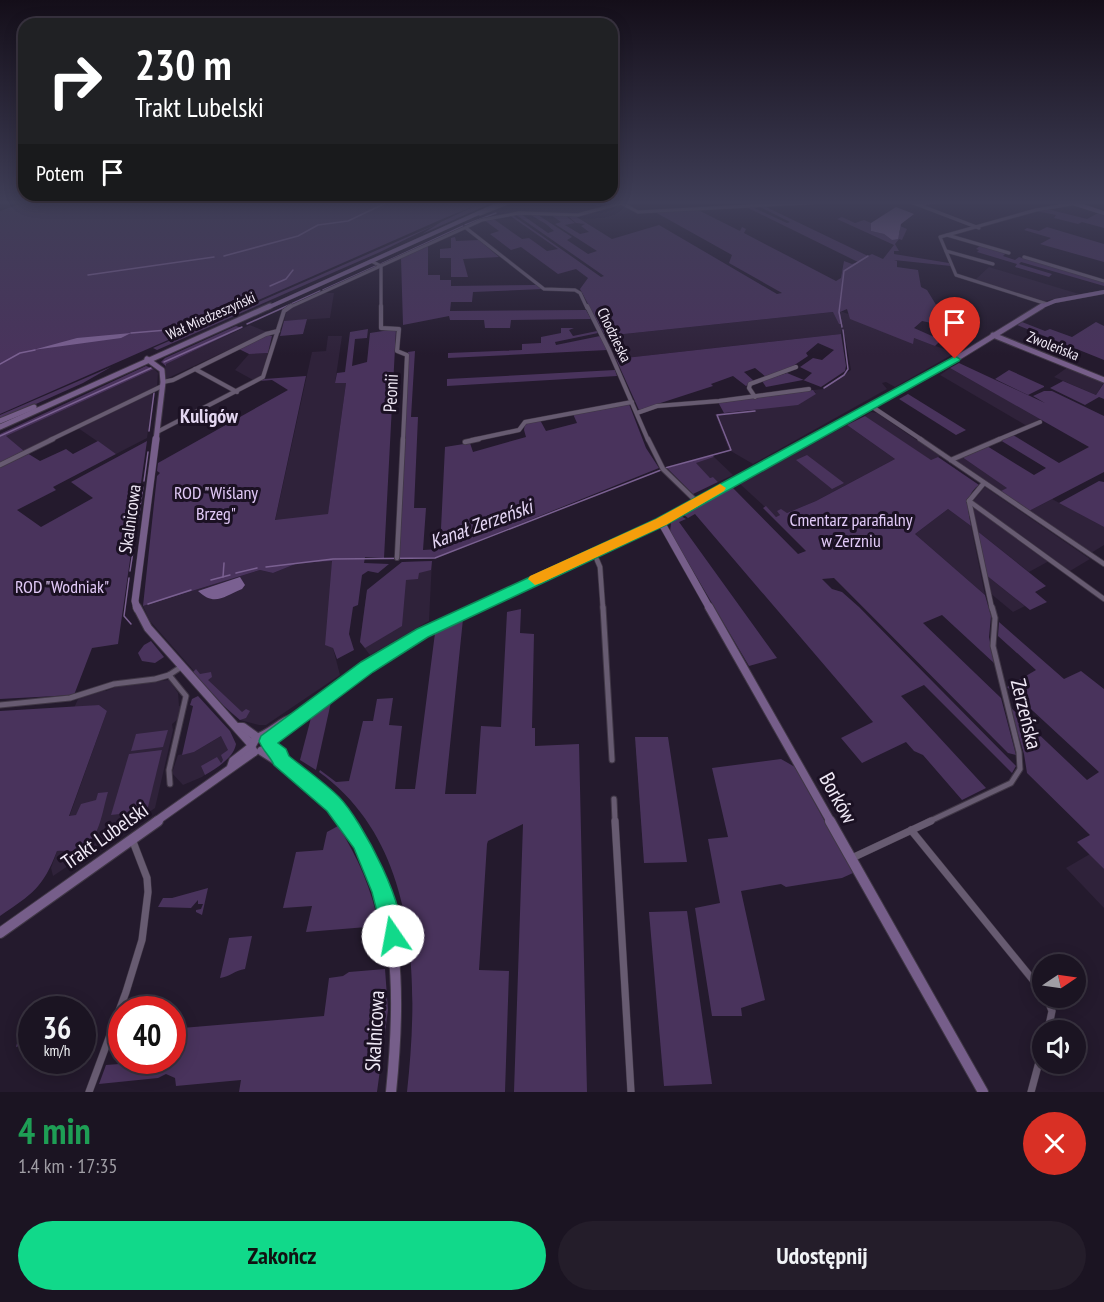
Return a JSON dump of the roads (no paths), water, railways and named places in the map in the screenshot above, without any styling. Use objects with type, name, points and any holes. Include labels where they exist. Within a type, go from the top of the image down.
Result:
[{"type":"street","name":"Wał Miedzeszyński","points":[[0,427],[385,253]]},
{"type":"street","name":"Wał Miedzeszyński","points":[[0,422],[389,253]]},
{"type":"street","points":[[157,432],[237,392],[265,374],[287,308],[410,253]]},
{"type":"street","name":"Chodzieska","points":[[498,253],[544,289],[575,290],[580,294],[605,341],[658,463],[696,501]]},
{"type":"street","points":[[947,253],[956,275],[1047,304]]},
{"type":"street","points":[[953,253],[993,264]]},
{"type":"street","points":[[1024,257],[1104,281]]},
{"type":"street","points":[[371,261],[381,266]]},
{"type":"street","name":"Peonii","points":[[381,266],[381,328],[398,328],[397,351],[406,355],[397,558]]},
{"type":"street","name":"Trakt Lubelski","points":[[0,933],[231,767],[259,744],[293,723],[297,717],[367,667],[433,627],[661,522],[946,365],[1047,304],[1104,292]]},
{"type":"street","points":[[0,465],[258,337],[278,331]]},
{"type":"street","name":"Zwoleńska","points":[[993,335],[1104,380]]},
{"type":"street","points":[[147,359],[162,370],[162,384]]},
{"type":"street","points":[[755,397],[749,388],[750,384],[796,367]]},
{"type":"street","points":[[195,369],[237,392]]},
{"type":"street","name":"Skalnicowa","points":[[162,384],[135,601],[139,615],[181,667],[221,712],[238,727],[238,732],[259,744],[275,760],[280,759],[322,793],[342,815],[363,845],[382,891],[393,936],[398,988],[397,1037],[391,1092]]},
{"type":"street","points":[[637,413],[657,406],[755,397],[809,389]]},
{"type":"street","points":[[465,442],[520,430],[525,422],[632,402]]},
{"type":"street","points":[[871,406],[1104,564]]},
{"type":"street","points":[[951,460],[1040,422]]},
{"type":"street","points":[[984,483],[969,501],[1104,599]]},
{"type":"street","name":"Zerzeńska","points":[[851,858],[1011,783],[1019,774],[1021,765],[993,646],[995,618],[969,501]]},
{"type":"street","name":"Borków","points":[[661,522],[983,1092]]},
{"type":"street","points":[[597,560],[600,567],[612,760]]},
{"type":"street","points":[[0,705],[70,698],[114,684],[170,675],[181,667]]},
{"type":"street","points":[[170,675],[186,696],[169,770],[170,784]]},
{"type":"street","points":[[614,799],[631,1092]]},
{"type":"street","points":[[911,830],[1032,979]]},
{"type":"street","points":[[89,1092],[126,992],[142,940],[148,892],[147,878],[132,839]]},
{"type":"street","points":[[1031,1092],[1036,1074]]},
{"type":"waterway","points":[[224,256],[235,253]]},
{"type":"waterway","points":[[381,264],[405,253]]},
{"type":"waterway","name":"Kanał Zerzeński","points":[[842,327],[839,312],[844,271],[868,256]]},
{"type":"waterway","points":[[88,275],[214,257]]},
{"type":"waterway","points":[[323,290],[376,266]]},
{"type":"waterway","points":[[270,286],[286,279],[293,270]]},
{"type":"waterway","points":[[247,324],[320,291]]},
{"type":"waterway","points":[[131,333],[179,329],[208,318]]},
{"type":"waterway","points":[[164,362],[242,327]]},
{"type":"waterway","name":"Kanał Zerzeński","points":[[824,388],[844,375],[848,369],[843,330]]},
{"type":"waterway","points":[[0,364],[20,353],[35,350]]},
{"type":"waterway","points":[[0,436],[151,368]]},
{"type":"waterway","name":"Kanał Zerzeński","points":[[149,431],[154,393]]},
{"type":"waterway","name":"Kanał Zerzeński","points":[[665,468],[731,450],[717,415],[755,411]]},
{"type":"waterway","name":"Kanał Zerzeński","points":[[144,481],[148,452]]},
{"type":"waterway","name":"Kanał Zerzeński","points":[[266,567],[333,559],[435,558],[661,470]]},
{"type":"waterway","name":"Kanał Zerzeński","points":[[130,571],[143,487]]},
{"type":"waterway","name":"Kanał Zerzeński","points":[[223,577],[224,563]]},
{"type":"waterway","name":"Kanał Zerzeński","points":[[236,573],[257,568]]},
{"type":"waterway","name":"Kanał Zerzeński","points":[[223,577],[230,575]]},
{"type":"waterway","name":"Kanał Zerzeński","points":[[211,580],[223,577]]},
{"type":"waterway","name":"Kanał Zerzeński","points":[[129,578],[124,616],[131,624]]},
{"type":"waterway","name":"Kanał Zerzeński","points":[[148,604],[191,590]]},
{"type":"district","name":"Kuligów","points":[[209,416]]},
{"type":"park label","name":"ROD \"Wiślany Brzeg\"","points":[[216,503]]},
{"type":"park label","name":"Cmentarz parafialny w Zerzniu","points":[[851,530]]},
{"type":"park label","name":"ROD \"Wodniak\"","points":[[62,587]]}]
